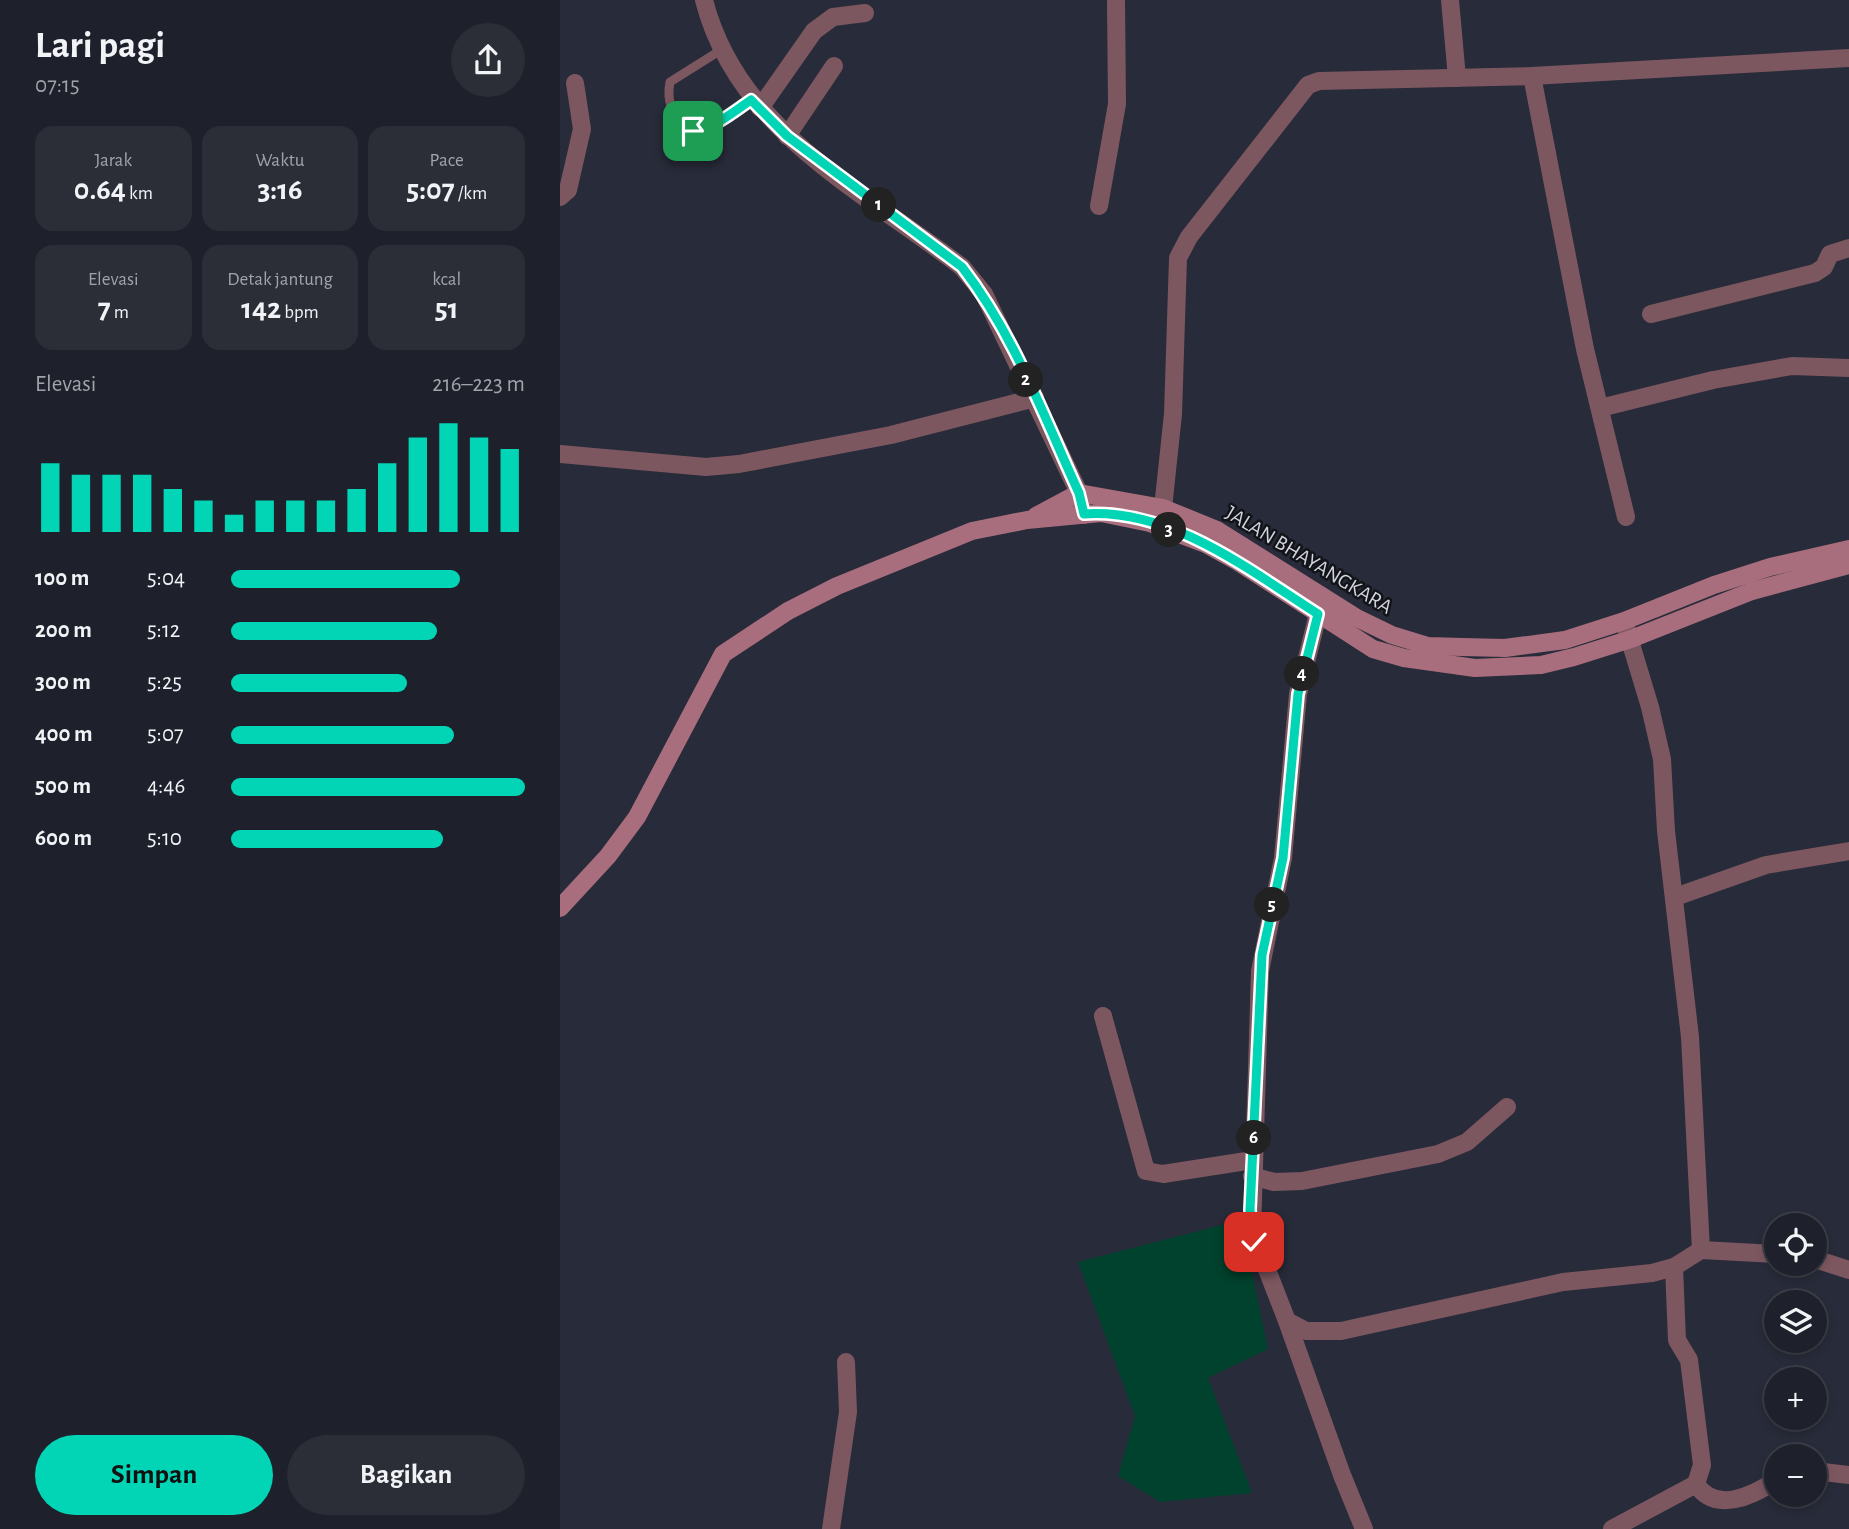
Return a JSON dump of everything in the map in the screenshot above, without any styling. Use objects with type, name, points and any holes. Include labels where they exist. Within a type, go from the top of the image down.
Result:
[{"type":"main road","name":"JALAN BHAYANGKARA","points":[[1079,493],[1163,508],[1217,530],[1357,618],[1392,635],[1428,646],[1537,646],[1625,621],[1714,585],[1770,567],[1849,549]]},
{"type":"main road","points":[[560,908],[608,856],[637,817],[723,654],[788,611],[837,586],[972,531],[1027,520],[1079,493]]},
{"type":"main road","name":"JALAN BHAYANGKARA","points":[[1027,520],[1101,513],[1141,520],[1206,544],[1373,649],[1404,658],[1464,667],[1541,665],[1631,639],[1752,591],[1849,565]]},
{"type":"street","points":[[704,0],[721,50],[756,104],[787,136],[962,267],[996,316],[1079,493],[1084,514]]},
{"type":"street","points":[[1099,206],[1117,104],[1116,0]]},
{"type":"street","points":[[1450,0],[1457,78]]},
{"type":"street","points":[[756,104],[819,26],[833,17],[865,13]]},
{"type":"street","points":[[1163,508],[1173,414],[1177,270],[1182,248],[1308,85],[1319,82],[1532,76],[1849,58]]},
{"type":"street","points":[[787,136],[834,66]]},
{"type":"street","points":[[1532,76],[1585,349],[1626,517]]},
{"type":"street","points":[[560,197],[568,190],[582,129],[575,83]]},
{"type":"street","points":[[1651,314],[1815,273],[1824,267],[1830,254],[1849,248]]},
{"type":"street","points":[[1600,408],[1713,380],[1792,366],[1849,368]]},
{"type":"street","points":[[560,454],[706,467],[739,464],[891,435],[1035,398]]},
{"type":"street","points":[[1318,614],[1298,694],[1283,858],[1262,955],[1252,1231],[1350,1498],[1364,1529]]},
{"type":"street","points":[[1625,621],[1662,759],[1690,1037],[1701,1250]]},
{"type":"street","points":[[1675,897],[1766,865],[1849,851]]},
{"type":"street","points":[[1103,1016],[1146,1171],[1163,1174],[1253,1168],[1274,1182],[1302,1181],[1438,1154],[1467,1142],[1507,1107]]},
{"type":"street","points":[[1287,1321],[1306,1331],[1341,1331],[1553,1284],[1631,1277],[1674,1267],[1701,1250],[1764,1253]]},
{"type":"street","points":[[1827,1263],[1849,1270]]},
{"type":"street","points":[[1612,1529],[1696,1484],[1702,1465],[1689,1360],[1677,1340],[1674,1267]]},
{"type":"street","points":[[831,1529],[848,1412],[846,1362]]},
{"type":"street","points":[[1827,1472],[1849,1475]]},
{"type":"street","points":[[1696,1484],[1701,1493],[1713,1500],[1731,1500],[1764,1487]]},
{"type":"lane","points":[[721,50],[670,82],[667,95],[674,115],[685,130],[703,130],[756,104]]},
{"type":"green space","points":[[1241,1220],[1268,1349],[1208,1378],[1252,1493],[1160,1502],[1118,1476],[1135,1416],[1078,1262]]},
{"type":"route","points":[[693,131],[703,130],[751,100],[787,136],[962,267],[984,294],[1001,326],[1079,493],[1084,514],[1122,516],[1150,523],[1206,544],[1318,614],[1298,694],[1283,858],[1260,971],[1250,1210],[1254,1242]]}]
